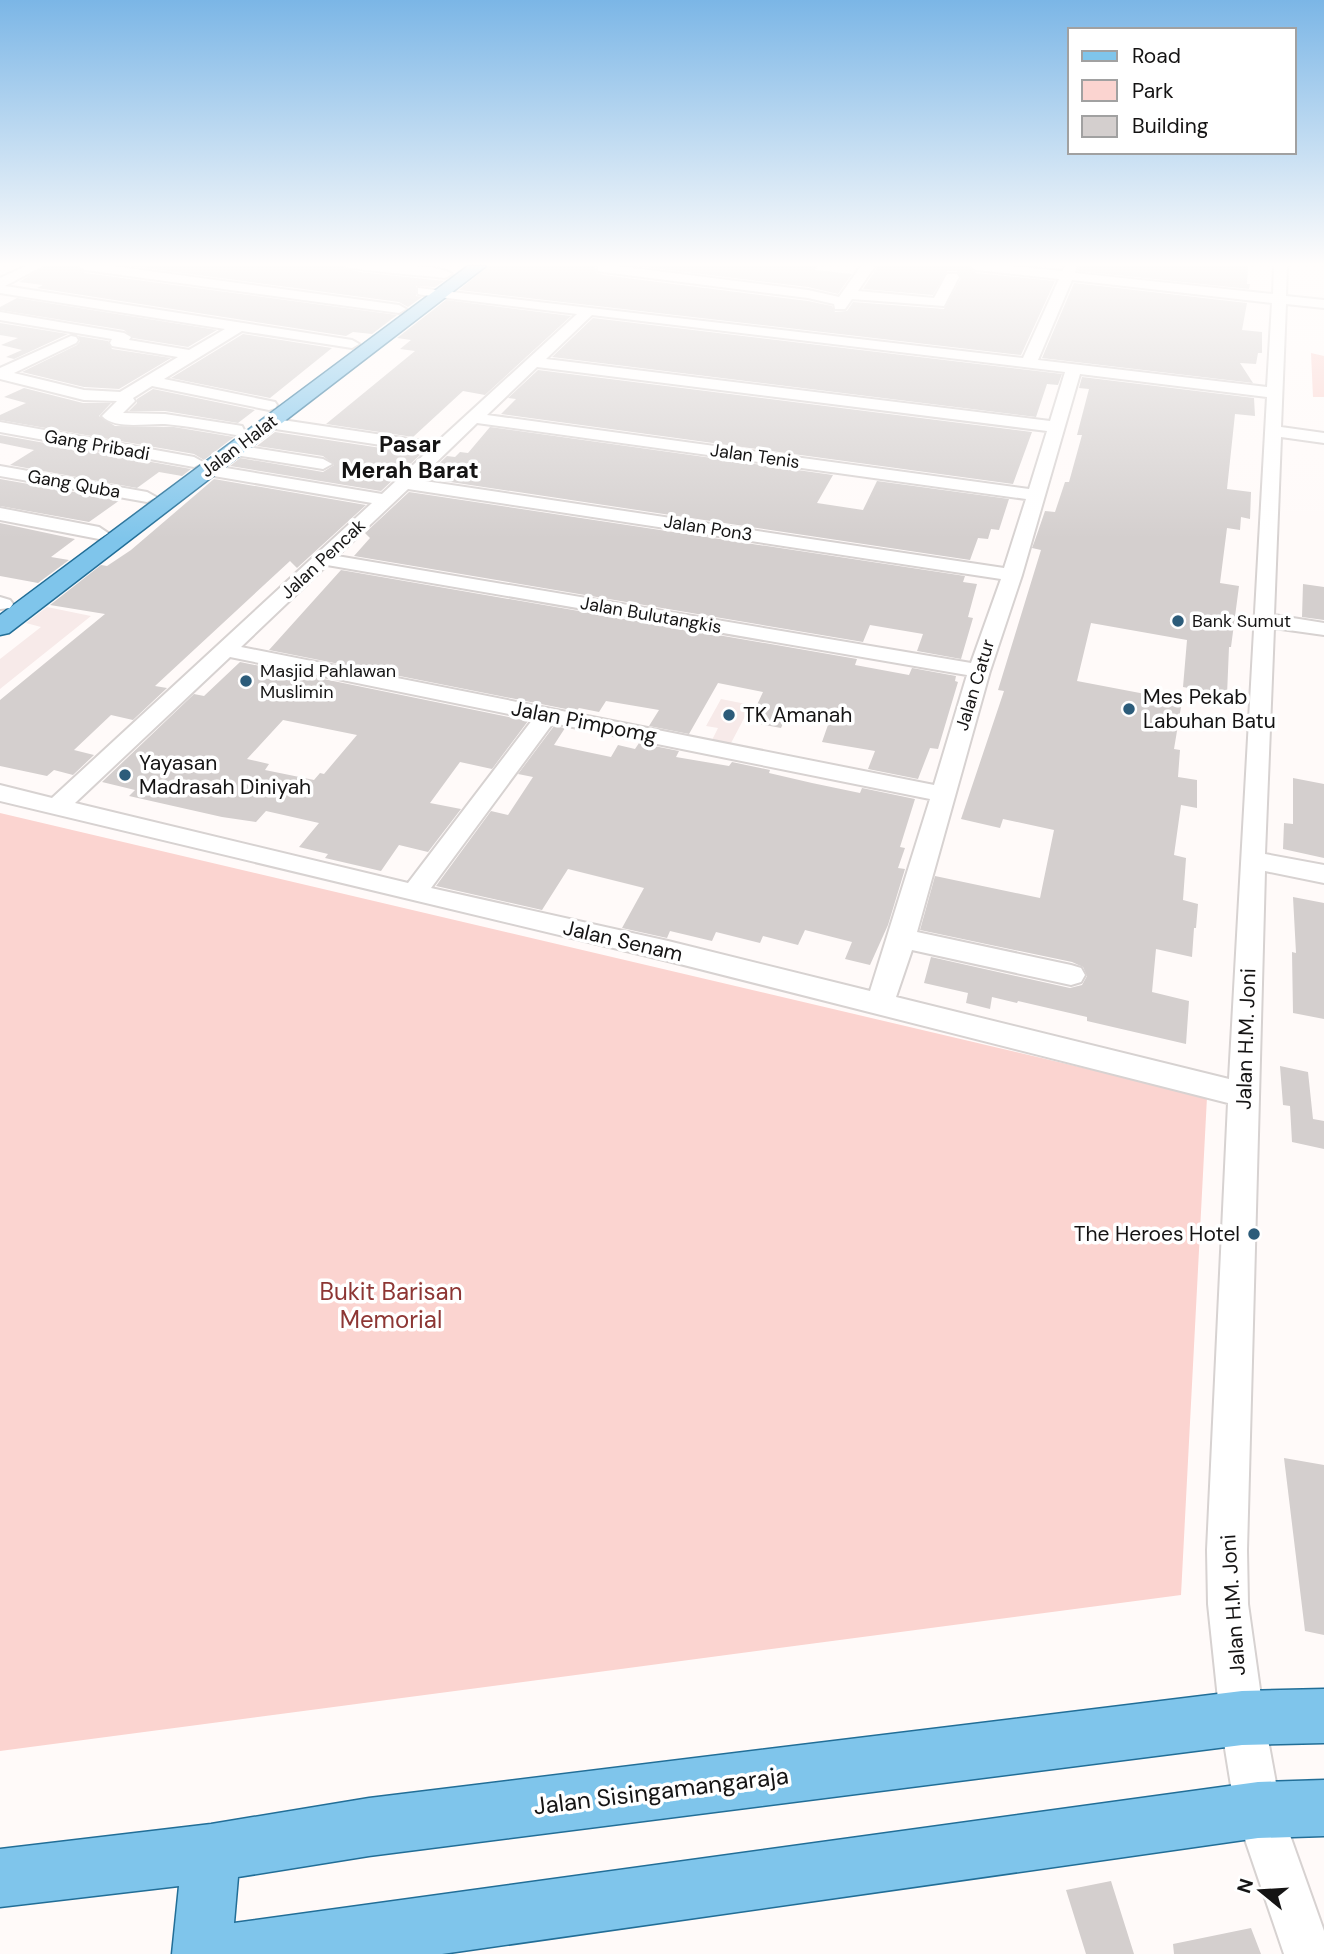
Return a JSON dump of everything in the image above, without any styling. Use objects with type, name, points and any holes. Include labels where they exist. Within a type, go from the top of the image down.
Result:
[{"type":"main road","name":"Jalan Halat","points":[[269,414],[336,357]]},
{"type":"main road","name":"Jalan Halat","points":[[0,627],[342,357]]},
{"type":"main road","name":"Jalan Halat","points":[[1,604],[147,497],[201,466]]},
{"type":"main road","name":"Jalan Sisingamangaraja","points":[[0,1878],[211,1853],[369,1827],[1242,1718],[1324,1716]]},
{"type":"main road","points":[[230,1954],[1258,1810],[1324,1808]]},
{"type":"main road","points":[[202,1954],[211,1853]]},
{"type":"street","points":[[0,374],[36,357]]},
{"type":"street","points":[[0,374],[84,395],[123,397],[188,357]]},
{"type":"street","name":"Jalan Pencak","points":[[58,806],[540,357]]},
{"type":"street","points":[[978,357],[1275,393]]},
{"type":"street","points":[[1029,363],[1032,357]]},
{"type":"street","name":"Jalan H.M. Joni","points":[[1277,357],[1252,860],[1227,1550],[1228,1604],[1242,1718],[1258,1810],[1308,1954]]},
{"type":"street","points":[[534,362],[1055,427]]},
{"type":"street","name":"Jalan Catur","points":[[880,1003],[902,938],[979,671],[1012,575],[1074,368]]},
{"type":"street","points":[[150,381],[269,414],[441,449]]},
{"type":"street","points":[[123,397],[127,401],[126,404],[109,416],[140,420],[165,419],[323,464]]},
{"type":"street","name":"Jalan Tenis","points":[[475,418],[1036,495]]},
{"type":"street","name":"Gang Pribadi","points":[[0,428],[386,500]]},
{"type":"street","points":[[1274,431],[1324,438]]},
{"type":"street","name":"Gang Quba","points":[[0,471],[147,497]]},
{"type":"street","points":[[0,514],[49,480]]},
{"type":"street","name":"Jalan Pon3","points":[[404,483],[1012,575]]},
{"type":"street","points":[[0,514],[99,533]]},
{"type":"street","name":"Jalan Bulutangkis","points":[[323,559],[979,671]]},
{"type":"street","points":[[1264,620],[1324,629]]},
{"type":"street","name":"Jalan Pimpomg","points":[[226,650],[942,794]]},
{"type":"street","points":[[414,894],[547,715]]},
{"type":"street","name":"Jalan Senam","points":[[0,793],[414,894],[880,1003],[1244,1094]]},
{"type":"street","points":[[1252,860],[1324,874]]},
{"type":"street","points":[[902,938],[1071,975]]},
{"type":"shaded area","points":[[47,607],[91,616],[0,689],[0,659],[41,627],[26,623]]},
{"type":"shaded area","name":"TK Amanah","points":[[721,699],[751,705],[730,745],[711,742],[718,728],[706,726]]},
{"type":"green space","points":[[1311,357],[1324,357],[1324,397],[1313,397]]},
{"type":"green space","name":"Bukit Barisan Memorial","points":[[0,813],[1207,1097],[1181,1595],[0,1751]]},
{"type":"building","points":[[52,357],[171,358],[119,389],[84,387],[22,372]]},
{"type":"building","points":[[205,357],[321,357],[270,398],[171,378]]},
{"type":"building","points":[[407,357],[526,357],[485,395],[463,391],[413,437],[326,424]]},
{"type":"building","points":[[554,357],[921,357],[1062,374],[1058,385],[1047,384],[1036,417]]},
{"type":"building","points":[[1257,357],[1256,364],[1240,363],[1253,383],[1042,358]]},
{"type":"building","points":[[538,370],[1032,432],[1013,484],[501,414],[516,399],[508,398]]},
{"type":"building","points":[[1082,377],[1254,398],[1255,416],[1235,414],[1227,489],[1251,492],[1250,519],[1241,517],[1240,530],[1227,528],[1220,583],[1239,586],[1229,647],[1227,695],[1183,687],[1187,640],[1091,623],[1077,681],[1182,701],[1174,749],[1180,750],[1178,777],[1197,780],[1197,808],[1181,805],[1174,855],[1186,858],[1183,900],[1198,904],[1196,928],[1192,957],[1156,949],[1152,992],[1189,1001],[1186,1044],[1087,1021],[1087,1017],[1018,1001],[1017,1003],[992,997],[990,1009],[966,1003],[968,993],[924,983],[931,957],[1070,988],[1082,985],[1087,976],[1083,967],[1072,962],[920,930],[935,876],[1040,898],[1054,830],[1003,819],[1000,828],[961,819],[1004,691],[998,690],[1041,550],[1032,548],[1045,511],[1055,512],[1065,482],[1069,482],[1082,435],[1077,435],[1089,389],[1079,388]]},
{"type":"building","points":[[24,388],[83,403],[111,403],[99,416],[115,426],[174,427],[234,437],[204,460],[194,454],[0,420],[0,415],[26,403],[4,397]]},
{"type":"building","points":[[153,389],[255,410],[238,423],[165,411],[129,411],[137,403],[137,399]]},
{"type":"building","points":[[490,427],[833,475],[817,503],[863,510],[877,481],[1009,499],[999,530],[991,529],[988,539],[978,538],[970,560],[424,478],[447,456],[455,457],[460,452],[468,453]]},
{"type":"building","points":[[275,432],[421,454],[381,491],[230,466],[240,458],[323,472],[334,465],[323,456],[257,446]]},
{"type":"building","points":[[0,435],[191,469],[182,476],[159,472],[137,488],[10,465],[34,450],[0,443]]},
{"type":"building","points":[[0,479],[120,500],[89,522],[0,506]]},
{"type":"building","points":[[214,479],[366,505],[297,568],[290,561],[155,686],[167,688],[133,720],[111,715],[74,750],[94,755],[73,775],[54,770],[47,776],[0,766],[0,700],[105,614],[50,605],[101,565],[107,566],[131,550]]},
{"type":"building","points":[[409,492],[965,576],[963,582],[977,584],[968,617],[973,618],[961,659],[917,651],[923,634],[870,625],[863,642],[354,556],[370,538],[365,533]]},
{"type":"building","points":[[0,523],[75,539],[51,557],[69,560],[38,583],[0,576]]},
{"type":"building","points":[[341,570],[857,659],[855,665],[909,675],[912,668],[956,676],[955,681],[958,682],[938,749],[930,748],[918,779],[868,769],[875,751],[822,742],[829,722],[787,714],[781,728],[749,722],[763,692],[718,683],[689,734],[649,726],[659,710],[606,701],[599,712],[579,708],[576,711],[269,650]]},
{"type":"building","points":[[1303,584],[1324,587],[1324,620],[1302,617]]},
{"type":"building","points":[[240,662],[528,721],[492,769],[460,762],[430,803],[461,809],[428,852],[399,845],[381,871],[325,858],[328,854],[299,847],[319,823],[266,811],[256,822],[222,817],[129,796],[135,790],[102,782],[194,694],[204,696]],"holes":[[[283,720],[357,735],[324,774],[320,773],[314,780],[265,770],[269,764],[247,759]]]},
{"type":"building","points":[[554,726],[565,728],[554,745],[611,757],[618,745],[635,749],[639,743],[679,751],[676,757],[729,766],[732,762],[860,793],[862,788],[915,799],[900,847],[905,848],[898,868],[905,869],[888,925],[870,965],[845,959],[852,942],[805,930],[798,945],[763,936],[760,943],[716,932],[712,941],[670,931],[667,938],[622,928],[644,888],[568,869],[542,910],[436,886],[491,811],[508,815],[533,777],[518,774]]},
{"type":"building","points":[[1293,778],[1324,784],[1324,858],[1283,849],[1284,823],[1293,824]]},
{"type":"building","points":[[1293,897],[1324,903],[1324,1019],[1293,1013],[1292,952],[1296,953]]},
{"type":"building","points":[[1280,1066],[1308,1072],[1313,1119],[1324,1121],[1324,1149],[1292,1142],[1290,1106],[1283,1105]]},
{"type":"building","points":[[1284,1458],[1324,1465],[1324,1635],[1305,1631]]},
{"type":"building","points":[[1111,1881],[1134,1954],[1086,1954],[1066,1890]]},
{"type":"building","points":[[1251,1928],[1261,1954],[1174,1954],[1173,1944]]},
{"type":"place","name":"Bank Sumut","points":[[1178,621]]},
{"type":"place","name":"Masjid Pahlawan Muslimin","points":[[246,681]]},
{"type":"place","name":"Mes Pekab Labuhan Batu","points":[[1129,709]]},
{"type":"place","name":"TK Amanah","points":[[729,715]]},
{"type":"place","name":"Yayasan Madrasah Diniyah","points":[[125,775]]},
{"type":"place","name":"The Heroes Hotel","points":[[1254,1234]]},
{"type":"district","name":"Pasar Merah Barat","points":[[410,457]]}]
